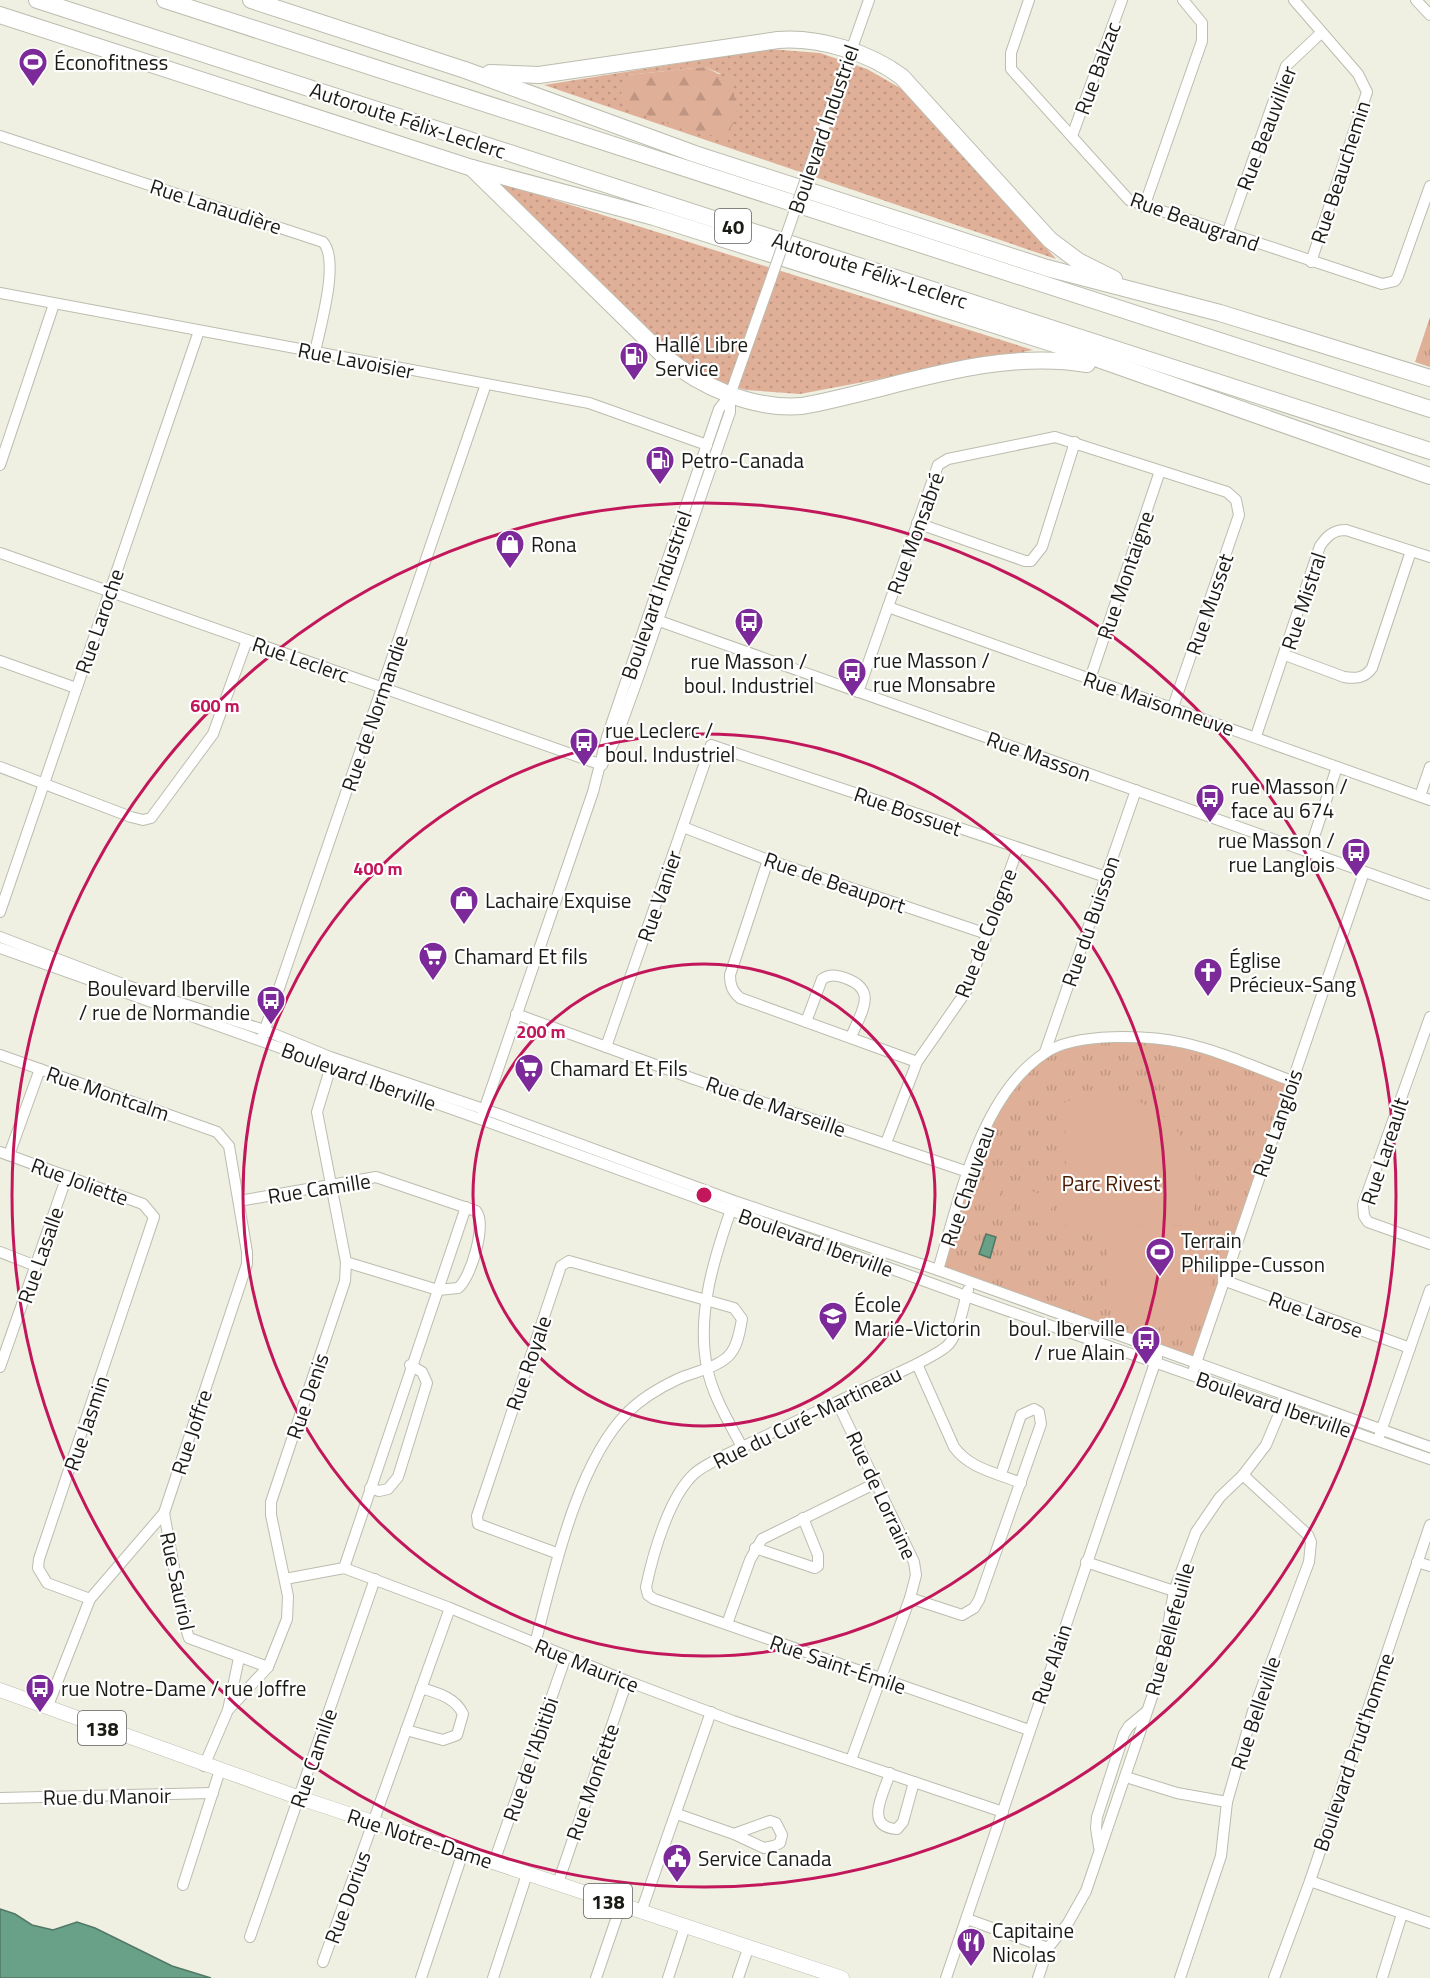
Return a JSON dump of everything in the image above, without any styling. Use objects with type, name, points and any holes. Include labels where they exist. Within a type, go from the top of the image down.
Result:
[{"type":"highway","name":"Autoroute Félix-Leclerc","points":[[37,0],[1430,451]]},
{"type":"highway","name":"Autoroute Félix-Leclerc","points":[[165,0],[1430,409]]},
{"type":"highway","points":[[251,0],[465,70],[704,157],[1054,270],[1145,292],[1285,332],[1430,378]]},
{"type":"highway","points":[[0,15],[472,168],[666,221],[1061,346],[1430,476]]},
{"type":"highway","points":[[465,70],[515,76],[539,75],[785,39],[813,41],[849,52],[889,68],[908,82],[1035,225],[1060,248],[1094,270],[1145,292]]},
{"type":"highway","points":[[472,168],[664,356],[691,375],[730,395],[770,405],[802,406],[979,367],[1028,359],[1071,361],[1128,371]]},
{"type":"highway","points":[[1377,456],[1430,469]]},
{"type":"main road","name":"Rue Notre-Dame","points":[[0,1690],[204,1766],[840,1978]]},
{"type":"street","name":"Boulevard Industriel","points":[[653,619],[729,414],[730,395],[869,0]]},
{"type":"street","name":"Rue Beaugrand","points":[[1029,0],[1009,63],[1120,193],[1144,207],[1382,284],[1395,280],[1401,271],[1430,186]]},
{"type":"street","name":"Rue Balzac","points":[[1072,136],[1122,0]]},
{"type":"street","points":[[1144,207],[1202,41],[1202,23],[1183,0]]},
{"type":"street","name":"Rue Beauchemin","points":[[1294,0],[1358,74],[1367,92],[1311,262]]},
{"type":"street","points":[[1416,0],[1429,12]]},
{"type":"street","name":"Rue Beauvillier","points":[[1227,234],[1286,66],[1321,33]]},
{"type":"street","name":"Rue Lanaudière","points":[[0,137],[323,242],[328,248],[331,263],[315,352]]},
{"type":"street","name":"Rue Lavoisier","points":[[0,293],[589,403],[707,445]]},
{"type":"street","points":[[0,465],[54,304]]},
{"type":"street","name":"Rue Laroche","points":[[0,912],[199,331]]},
{"type":"street","name":"Rue de Normandie","points":[[262,1035],[486,384]]},
{"type":"street","name":"Boulevard Industriel","points":[[482,1114],[602,765],[617,736],[719,409],[730,395]]},
{"type":"street","name":"Rue Monsabré","points":[[858,692],[934,473],[942,461],[1049,438],[1075,442],[1227,492],[1236,500]]},
{"type":"street","points":[[917,523],[1025,561],[1031,561],[1042,547],[1075,442]]},
{"type":"street","name":"Rue Montaigne","points":[[1090,679],[1160,471]]},
{"type":"street","name":"Rue Musset","points":[[1173,707],[1239,515],[1236,500]]},
{"type":"street","name":"Rue Mistral","points":[[1256,736],[1320,546],[1331,533],[1346,530],[1430,557]]},
{"type":"street","points":[[1285,655],[1344,677],[1352,678],[1368,674],[1411,551]]},
{"type":"street","name":"Rue Leclerc","points":[[0,553],[602,765]]},
{"type":"street","name":"Rue Maisonneuve","points":[[888,607],[1425,798]]},
{"type":"street","name":"Rue Masson","points":[[653,619],[1430,895]]},
{"type":"street","points":[[0,767],[131,817],[143,820],[151,818],[213,734],[247,640]]},
{"type":"street","points":[[0,661],[76,688]]},
{"type":"street","name":"Rue Vanier","points":[[606,1047],[711,745]]},
{"type":"street","name":"Rue Bossuet","points":[[711,745],[1106,877]]},
{"type":"street","points":[[1309,852],[1337,766]]},
{"type":"street","points":[[1425,798],[1430,767]]},
{"type":"street","name":"Rue du Buisson","points":[[1045,1052],[1136,790]]},
{"type":"street","name":"Rue de Beauport","points":[[683,827],[768,860],[987,934]]},
{"type":"street","name":"Rue de Cologne","points":[[886,1143],[916,1062],[967,990],[1018,848]]},
{"type":"street","points":[[768,860],[730,975],[730,985],[740,998],[916,1062]]},
{"type":"street","name":"Rue Langlois","points":[[1192,1376],[1364,872]]},
{"type":"street","name":"Boulevard Iberville","points":[[0,937],[262,1035],[331,1066],[482,1114]]},
{"type":"street","name":"Boulevard Iberville","points":[[0,948],[330,1057],[733,1206],[966,1296],[1157,1356],[1195,1364],[1285,1396],[1380,1435],[1430,1459]]},
{"type":"street","points":[[806,1022],[822,979],[837,975],[855,982],[864,989],[866,997],[851,1037]]},
{"type":"street","name":"Rue de Marseille","points":[[516,1014],[968,1172]]},
{"type":"street","name":"Rue Lareault","points":[[1430,1017],[1363,1205],[1364,1216],[1368,1222],[1430,1244]]},
{"type":"street","points":[[1045,1052],[1103,1038],[1151,1038],[1186,1043],[1292,1081]]},
{"type":"street","name":"Rue Chauveau","points":[[938,1270],[976,1146],[998,1104],[1017,1080],[1045,1052]]},
{"type":"street","name":"Rue Montcalm","points":[[0,1055],[217,1132]]},
{"type":"street","name":"Rue Denis","points":[[228,1710],[268,1667],[287,1619],[285,1579],[272,1515],[272,1502],[345,1281],[346,1262],[317,1107],[331,1066]]},
{"type":"street","points":[[5,1154],[40,1069]]},
{"type":"street","name":"Rue Joffre","points":[[47,1708],[90,1599],[164,1513],[247,1264],[229,1146],[217,1132]]},
{"type":"street","name":"Rue Joliette","points":[[5,1154],[143,1204],[154,1217]]},
{"type":"street","name":"Rue Lasalle","points":[[0,1367],[2,1352],[36,1266],[67,1176]]},
{"type":"street","name":"Rue Camille","points":[[239,1201],[376,1177],[466,1208]]},
{"type":"street","points":[[733,1206],[705,1301],[707,1366],[714,1390],[742,1447]]},
{"type":"street","name":"Boulevard Iberville","points":[[733,1206],[938,1270],[1157,1356],[1192,1376],[1282,1408],[1430,1447]]},
{"type":"street","points":[[285,1579],[344,1568],[410,1365],[438,1290],[466,1208],[477,1211],[482,1223],[466,1279],[458,1288],[438,1290],[346,1262]]},
{"type":"street","name":"Rue Jasmin","points":[[90,1599],[47,1582],[38,1568],[39,1559],[154,1217]]},
{"type":"street","points":[[0,1252],[36,1266]]},
{"type":"street","name":"Rue Royale","points":[[559,1554],[478,1524],[477,1516],[561,1266],[569,1261],[580,1263],[705,1301]]},
{"type":"street","name":"Rue Larose","points":[[1223,1280],[1410,1348]]},
{"type":"street","name":"Rue du Curé-Martineau","points":[[648,1595],[646,1587],[648,1578],[680,1492],[695,1473],[742,1447],[917,1364],[948,1345],[970,1284]]},
{"type":"street","points":[[1380,1435],[1430,1290]]},
{"type":"street","points":[[535,1644],[559,1554],[594,1459],[615,1426],[630,1410],[656,1392],[726,1359],[733,1351],[742,1319],[734,1308],[705,1301]]},
{"type":"street","name":"Rue Alain","points":[[946,1978],[1157,1356]]},
{"type":"street","points":[[917,1364],[954,1447],[962,1458],[972,1465],[1021,1483]]},
{"type":"street","points":[[370,1488],[379,1491],[388,1489],[398,1477],[427,1383],[422,1372],[410,1365]]},
{"type":"street","name":"Rue Bellefeuille","points":[[1038,1978],[1048,1948],[1068,1923],[1080,1902],[1126,1777],[1163,1655],[1174,1592],[1196,1532],[1220,1497],[1243,1475],[1266,1444],[1285,1396]]},
{"type":"street","name":"Rue de Lorraine","points":[[837,1402],[914,1562],[916,1575],[910,1598],[851,1760]]},
{"type":"street","points":[[910,1598],[962,1615],[974,1608],[980,1600],[1041,1424],[1039,1412],[1035,1409],[1021,1415],[1001,1474]]},
{"type":"street","name":"Rue Belleville","points":[[1180,1978],[1221,1856],[1227,1802],[1253,1712],[1309,1562],[1311,1548],[1308,1535],[1243,1475]]},
{"type":"street","points":[[727,1624],[755,1548],[762,1539],[876,1483]]},
{"type":"street","name":"Rue Sauriol","points":[[164,1513],[189,1638],[268,1667]]},
{"type":"street","points":[[755,1548],[803,1566],[815,1568],[818,1566],[818,1555],[803,1518]]},
{"type":"street","name":"Boulevard Prud'homme","points":[[1274,1978],[1310,1881],[1430,1525]]},
{"type":"street","points":[[1086,1562],[1174,1592]]},
{"type":"street","points":[[1418,1562],[1430,1566]]},
{"type":"street","name":"Rue Maurice","points":[[344,1568],[450,1608],[627,1682],[1003,1812]]},
{"type":"street","name":"Rue Camille","points":[[250,1937],[375,1579]]},
{"type":"street","name":"Rue Saint-Émile","points":[[648,1595],[1029,1730]]},
{"type":"street","name":"Rue Dorius","points":[[323,1962],[450,1608]]},
{"type":"street","name":"Rue de l'Abitibi","points":[[494,1862],[566,1656]]},
{"type":"street","name":"Rue Denis","points":[[204,1766],[228,1710],[239,1658]]},
{"type":"street","name":"Rue Monfette","points":[[558,1883],[627,1682]]},
{"type":"street","points":[[406,1730],[443,1740],[457,1735],[461,1725],[463,1714],[455,1703],[443,1695],[421,1688]]},
{"type":"street","name":"Rue Bellefeuille","points":[[1100,1848],[1096,1828],[1097,1816],[1124,1734],[1129,1726],[1147,1711]]},
{"type":"street","points":[[641,1912],[711,1712]]},
{"type":"street","points":[[183,1886],[219,1770]]},
{"type":"street","points":[[890,1773],[877,1813],[880,1822],[887,1828],[897,1828],[903,1822],[915,1782]]},
{"type":"street","points":[[1126,1777],[1177,1793],[1227,1802]]},
{"type":"street","name":"Rue du Manoir","points":[[0,1798],[213,1793]]},
{"type":"street","points":[[677,1814],[734,1833]]},
{"type":"street","points":[[421,1978],[463,1852]]},
{"type":"street","points":[[492,1978],[527,1874]]},
{"type":"street","points":[[1310,1881],[1430,1923]]},
{"type":"street","points":[[596,1978],[621,1905]]},
{"type":"street","points":[[1382,1978],[1402,1914]]},
{"type":"street","points":[[967,1919],[1048,1948]]},
{"type":"street","points":[[668,1978],[685,1926]]},
{"type":"street","points":[[738,1978],[749,1946]]},
{"type":"green space","points":[[769,49],[820,53],[867,69],[909,93],[1056,259],[544,85]],"holes":[[[705,67],[721,74],[627,75]]]},
{"type":"green space","points":[[705,67],[732,81],[737,116],[726,137],[692,133],[626,107],[620,97],[627,75]]},
{"type":"green space","points":[[491,180],[1033,350],[800,394],[746,390],[713,381],[669,353]]},
{"type":"green space","points":[[1430,317],[1430,367],[1415,362]]},
{"type":"green space","name":"Parc Rivest","points":[[1101,1038],[1184,1043],[1292,1080],[1195,1364],[938,1270],[976,1146],[1015,1081],[1059,1048]]},
{"type":"green space","points":[[1092,1095],[1119,1096],[1142,1103],[1162,1115],[1178,1132],[1189,1152],[1195,1174],[1196,1199],[1190,1225],[1089,1226],[1089,1234],[1075,1234],[1062,1221],[1062,1204],[1066,1204],[1065,1102]]},
{"type":"green space","points":[[992,1177],[1005,1181],[995,1207],[983,1203]]},
{"type":"green space","points":[[1008,1183],[1020,1187],[1011,1213],[999,1208]]},
{"type":"green space","points":[[1027,1189],[1039,1194],[1029,1219],[1017,1215]]},
{"type":"green space","points":[[1043,1195],[1055,1199],[1045,1225],[1033,1221]]},
{"type":"green space","name":"Terrain Philippe-Cusson","points":[[1116,1227],[1210,1228],[1216,1244],[1217,1261],[1214,1277],[1198,1305],[1186,1315],[1155,1328],[1141,1328],[1118,1322],[1118,1291],[1108,1291],[1108,1235]]},
{"type":"shaded area","points":[[986,1234],[996,1237],[990,1258],[979,1254]]},
{"type":"shaded area","points":[[0,1909],[15,1914],[32,1925],[53,1930],[77,1922],[95,1928],[172,1966],[211,1978],[0,1978]]},
{"type":"place","name":"Éconofitness","points":[[33,88]]},
{"type":"place","name":"Hallé Libre Service","points":[[634,382]]},
{"type":"place","name":"Petro-Canada","points":[[660,486]]},
{"type":"place","name":"Rona","points":[[510,570]]},
{"type":"place","name":"rue Masson / boul. Industriel","points":[[749,648]]},
{"type":"place","name":"rue Masson / rue Monsabre","points":[[852,698]]},
{"type":"place","name":"rue Leclerc / boul. Industriel","points":[[584,768]]},
{"type":"place","name":"rue Masson / face au 674","points":[[1210,824]]},
{"type":"place","name":"rue Masson / rue Langlois","points":[[1356,878]]},
{"type":"place","name":"Lachaire Exquise","points":[[464,926]]},
{"type":"place","name":"Chamard Et fils","points":[[433,982]]},
{"type":"place","name":"Église Précieux-Sang","points":[[1208,998]]},
{"type":"place","name":"Boulevard Iberville / rue de Normandie","points":[[271,1026]]},
{"type":"place","name":"Chamard Et Fils","points":[[529,1094]]},
{"type":"place","name":"Terrain Philippe-Cusson","points":[[1160,1278]]},
{"type":"place","name":"École Marie-Victorin","points":[[833,1342]]},
{"type":"place","name":"boul. Iberville / rue Alain","points":[[1146,1366]]},
{"type":"place","name":"rue Notre-Dame / rue Joffre","points":[[40,1714]]},
{"type":"place","name":"Service Canada","points":[[677,1884]]},
{"type":"place","name":"Capitaine Nicolas","points":[[971,1968]]}]
